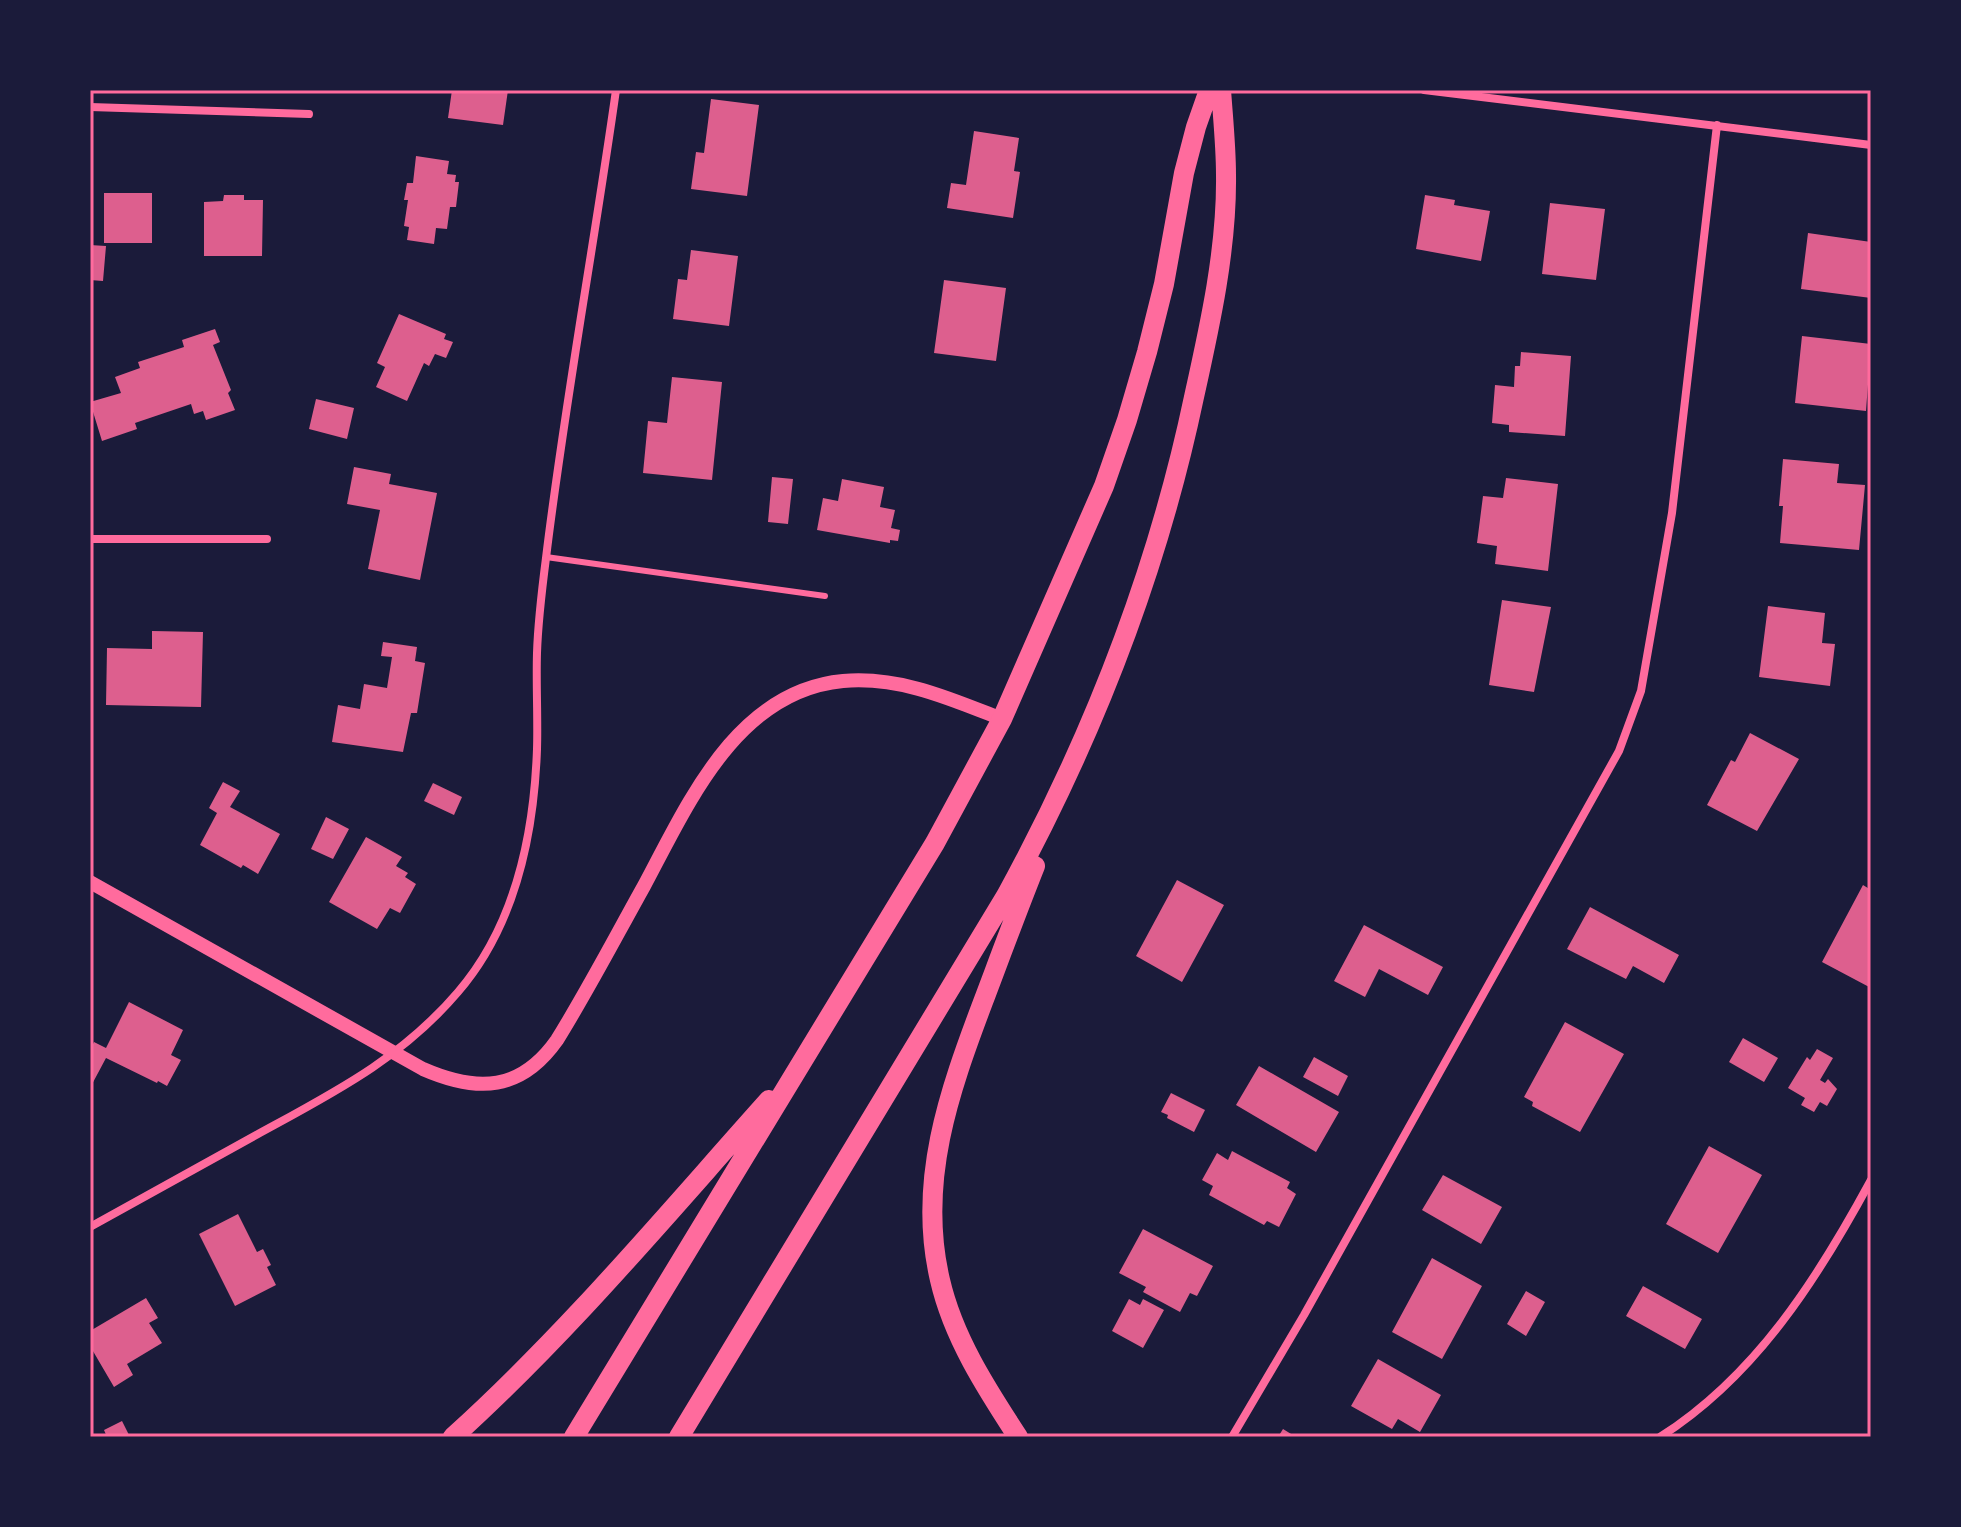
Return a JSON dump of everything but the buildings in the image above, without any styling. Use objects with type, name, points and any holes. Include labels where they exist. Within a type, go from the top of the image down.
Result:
[{"type":"main road","points":[[574,1437],[935,843],[1002,719],[1099,498],[1127,420],[1164,284],[1188,158],[1209,90]]},
{"type":"main road","points":[[679,1437],[953,988],[1033,848],[1100,703],[1144,584],[1187,433],[1202,364],[1224,222],[1226,177],[1221,90]]},
{"type":"main road","points":[[1018,1437],[974,1365],[946,1300],[934,1240],[932,1183],[938,1142],[954,1078],[1070,772]]},
{"type":"main road","points":[[453,1437],[577,1316],[803,1061]]},
{"type":"street","points":[[90,1227],[309,1106],[395,1054],[430,1023],[483,959],[501,923],[517,882],[533,799],[537,749],[537,652],[546,557],[616,90]]},
{"type":"street","points":[[1424,90],[1871,145]]},
{"type":"street","points":[[90,107],[309,114]]},
{"type":"street","points":[[1232,1437],[1304,1315],[1619,751],[1641,691],[1672,513],[1717,125]]},
{"type":"street","points":[[90,539],[267,539]]},
{"type":"street","points":[[90,882],[441,1077],[458,1083],[477,1084],[512,1080],[537,1065],[557,1040],[701,782],[733,740],[777,705],[820,686],[842,681],[884,681],[926,691],[1002,719]]},
{"type":"street","points":[[1660,1437],[1728,1384],[1774,1334],[1851,1218],[1871,1180]]},
{"type":"lane","points":[[546,557],[825,596]]}]
